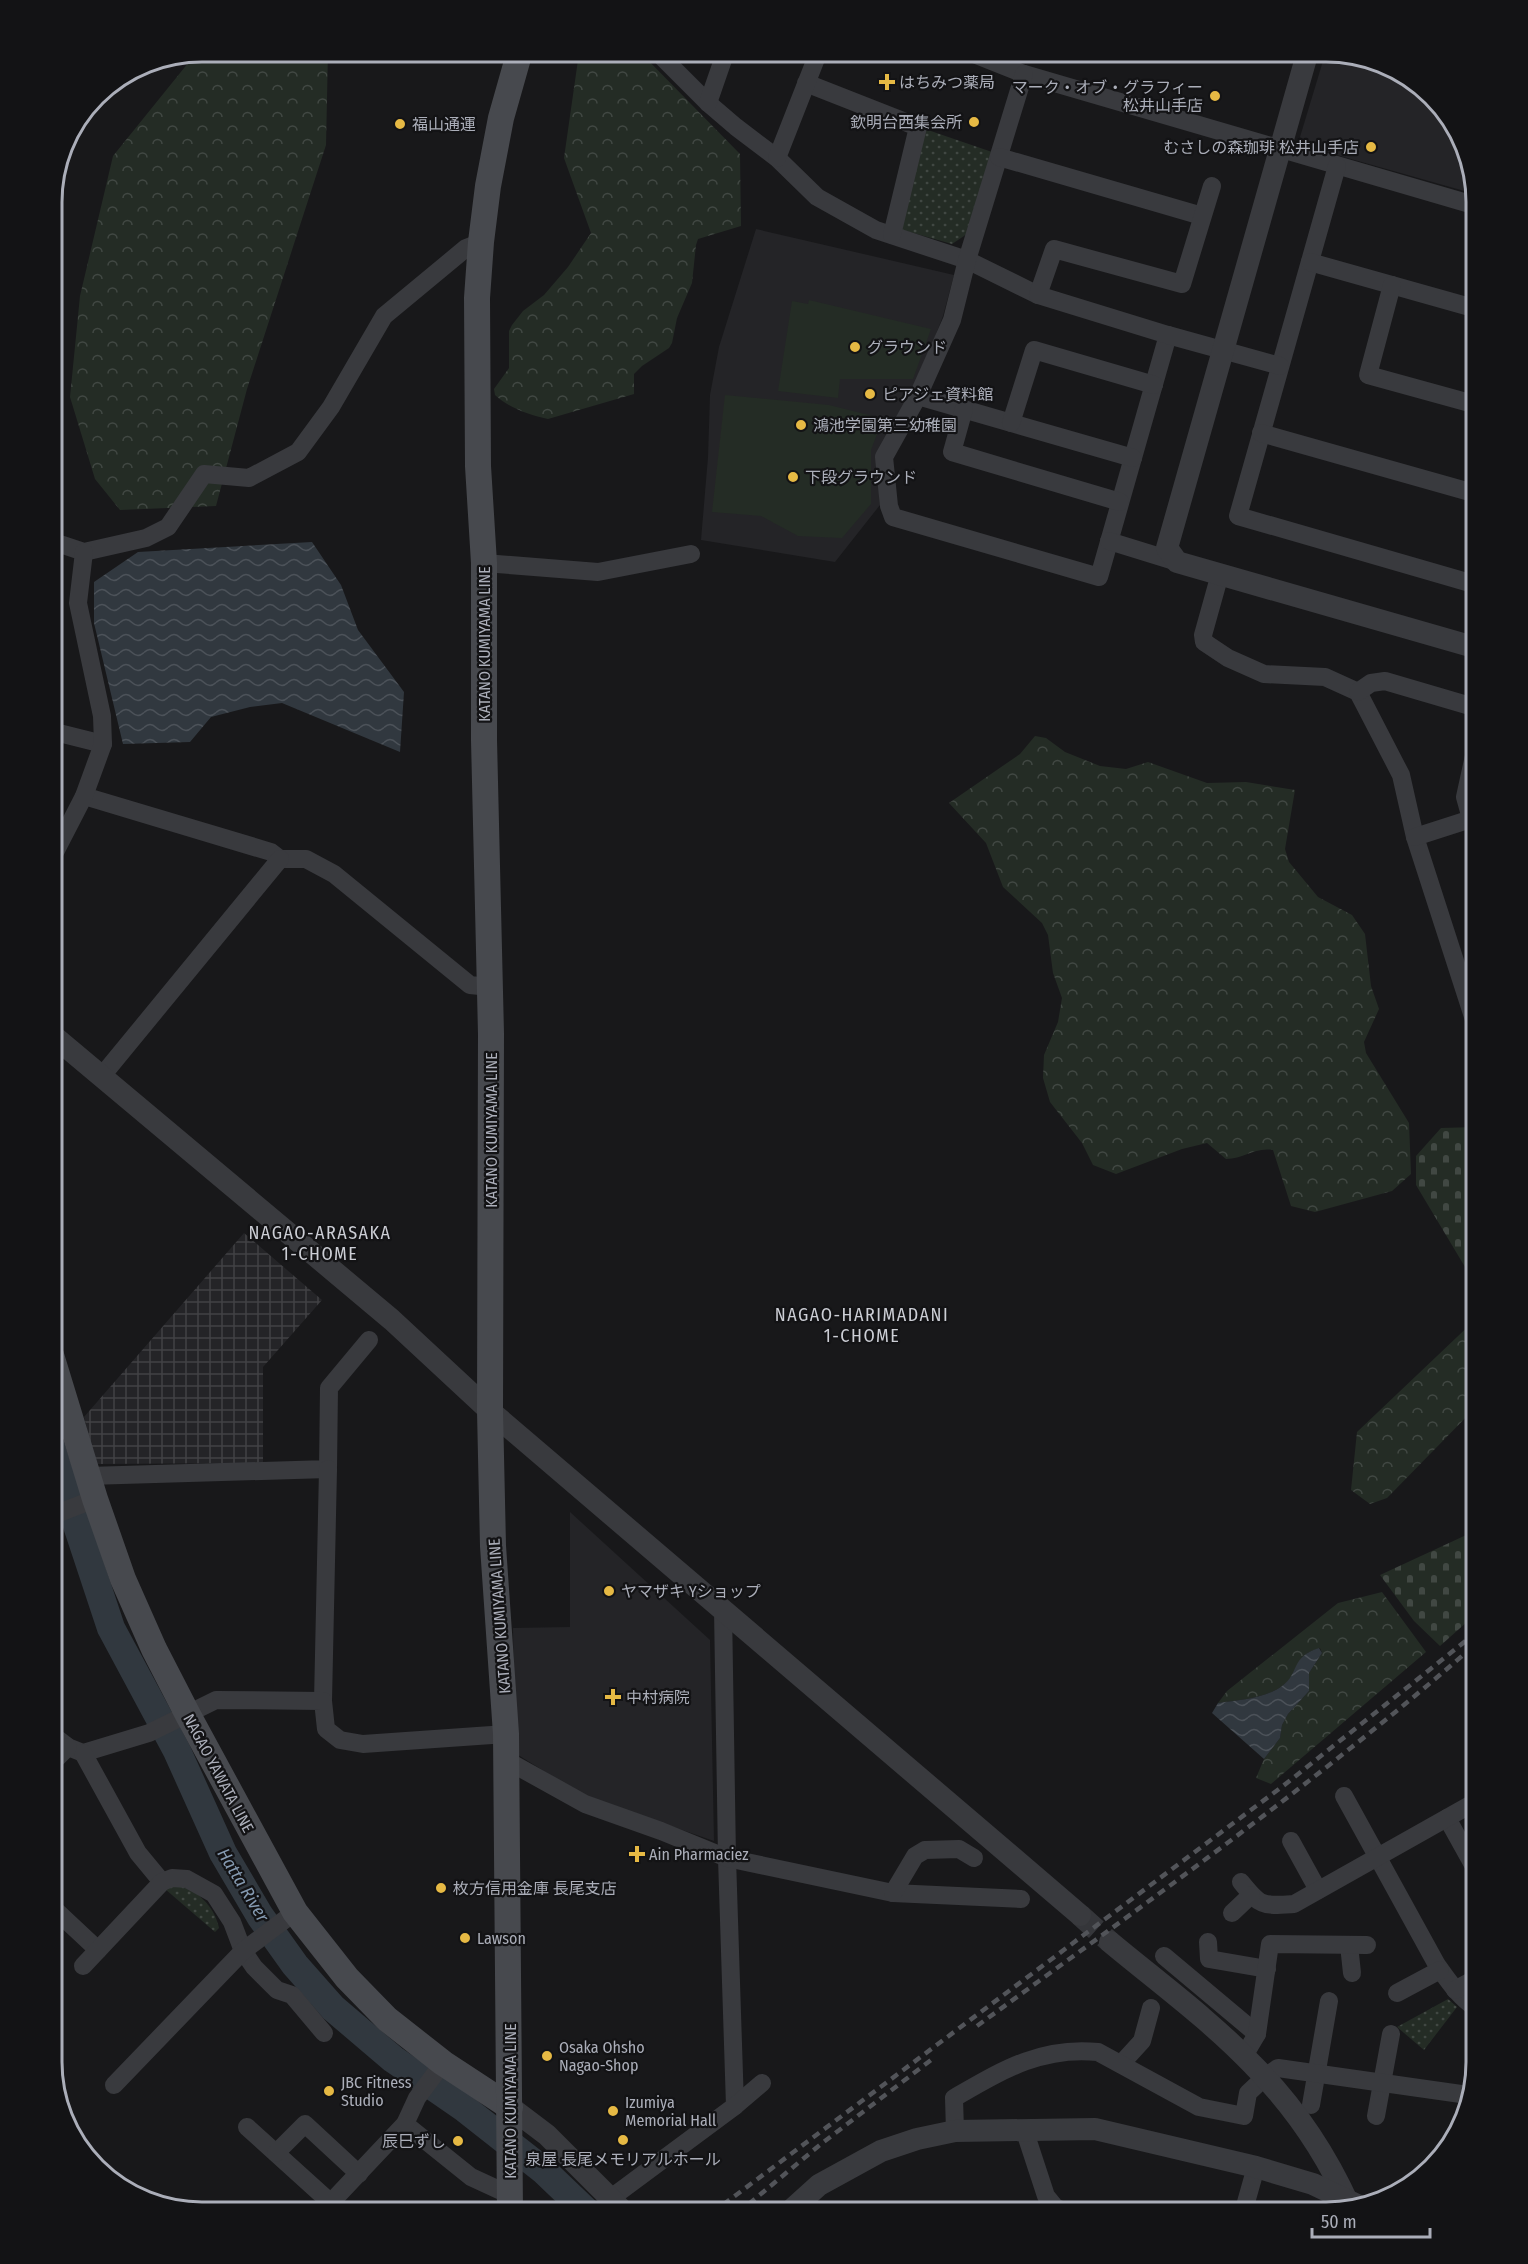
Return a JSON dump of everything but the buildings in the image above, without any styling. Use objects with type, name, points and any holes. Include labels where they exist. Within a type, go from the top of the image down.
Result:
[{"type":"main road","name":"KATANO KUMIYAMA LINE","points":[[510,2196],[506,1734],[493,1546],[490,1411],[490,987],[484,740],[484,563],[478,466],[477,298],[488,186],[501,118],[517,62]]},
{"type":"main road","name":"NAGAO YAWATA LINE","points":[[62,1397],[88,1493],[183,1718],[295,1912],[347,1978],[387,2019],[440,2067],[510,2117]]},
{"type":"street","points":[[667,62],[708,103],[736,128],[777,158],[817,197],[876,230],[967,260],[1038,295],[1280,366]]},
{"type":"street","points":[[708,103],[722,62]]},
{"type":"street","points":[[777,158],[815,62]]},
{"type":"street","points":[[994,62],[1024,74],[1466,203]]},
{"type":"street","points":[[1178,562],[1167,548],[1305,62]]},
{"type":"street","points":[[1024,74],[967,260],[952,320],[918,396],[884,457],[889,506],[893,517],[1099,578],[1168,335]]},
{"type":"street","points":[[806,83],[918,127],[892,235]]},
{"type":"street","points":[[999,157],[1202,216]]},
{"type":"street","points":[[1337,166],[1238,516],[1466,582]]},
{"type":"street","points":[[1038,295],[1054,249],[1182,284],[1212,186]]},
{"type":"street","points":[[62,545],[84,552],[146,538],[168,527],[204,474],[249,478],[298,452],[331,407],[384,316],[466,248],[481,242]]},
{"type":"street","points":[[1310,262],[1466,306]]},
{"type":"street","points":[[1392,285],[1368,375],[1466,402]]},
{"type":"street","points":[[1011,423],[1034,350],[1154,385]]},
{"type":"street","points":[[918,396],[1133,458]]},
{"type":"street","points":[[964,409],[952,452],[1120,502]]},
{"type":"street","points":[[1261,433],[1466,491]]},
{"type":"street","points":[[1109,542],[1466,645]]},
{"type":"street","points":[[62,839],[84,796],[103,744],[102,717],[78,603],[84,552]]},
{"type":"street","points":[[484,563],[584,573],[691,554]]},
{"type":"street","points":[[1220,574],[1203,635],[1204,642],[1228,658],[1264,674],[1325,677],[1358,692],[1401,775],[1415,837],[1466,995]]},
{"type":"street","points":[[1358,692],[1371,683],[1384,681],[1466,705]]},
{"type":"street","points":[[62,734],[103,744]]},
{"type":"street","points":[[84,796],[271,852],[280,859],[306,860],[334,874],[470,985],[490,987]]},
{"type":"street","points":[[1415,837],[1466,821]]},
{"type":"street","points":[[101,1077],[280,859]]},
{"type":"street","points":[[62,1043],[392,1320],[490,1411],[1080,1916]]},
{"type":"street","points":[[369,1340],[329,1388],[323,1701],[326,1729],[340,1740],[363,1744],[506,1734]]},
{"type":"street","points":[[62,1509],[88,1493],[328,1469]]},
{"type":"street","points":[[723,1609],[727,1858],[735,2106]]},
{"type":"street","points":[[62,1758],[75,1750],[149,1733],[216,1700],[323,1701]]},
{"type":"street","points":[[62,1741],[75,1750],[138,1853],[162,1882]]},
{"type":"street","points":[[506,1760],[585,1804],[727,1858],[893,1893],[1021,1899]]},
{"type":"street","points":[[1344,1796],[1440,1970],[1466,2002]]},
{"type":"street","points":[[1232,1913],[1246,1889],[1266,1906],[1293,1904],[1466,1807]]},
{"type":"street","points":[[1447,1818],[1466,1852]]},
{"type":"street","points":[[1291,1841],[1318,1890]]},
{"type":"street","points":[[893,1893],[915,1856],[925,1850],[959,1849],[974,1858]]},
{"type":"street","points":[[83,1966],[162,1882],[172,1878],[187,1880],[214,1894],[232,1922],[243,1951],[254,1967],[277,1990],[292,1995],[324,2033]]},
{"type":"street","points":[[114,2085],[243,1951],[295,1912]]},
{"type":"street","points":[[62,1916],[98,1950]]},
{"type":"street","points":[[1208,1941],[1209,1959],[1267,1969]]},
{"type":"street","points":[[1110,1942],[1244,2056],[1265,2077],[1294,2113],[1327,2162],[1349,2200]]},
{"type":"street","points":[[1244,2056],[1257,2034],[1270,1944],[1358,1945],[1352,1973]]},
{"type":"street","points":[[1164,1956],[1257,2034]]},
{"type":"street","points":[[1202,1988],[1224,1962]]},
{"type":"street","points":[[1397,1993],[1440,1970]]},
{"type":"street","points":[[1455,1990],[1466,1984]]},
{"type":"street","points":[[1311,2105],[1329,2001]]},
{"type":"street","points":[[1121,2064],[1142,2041],[1151,2008]]},
{"type":"street","points":[[1376,2116],[1391,2034]]},
{"type":"street","points":[[955,2131],[954,2098],[1004,2069],[1038,2056],[1080,2050],[1098,2052],[1199,2107],[1244,2116],[1248,2093],[1278,2068],[1383,2081],[1463,2094]]},
{"type":"street","points":[[332,2202],[405,2124],[417,2098],[440,2067]]},
{"type":"street","points":[[622,2202],[762,2084]]},
{"type":"street","points":[[510,2117],[547,2135],[615,2202]]},
{"type":"street","points":[[276,2153],[304,2124],[359,2174]]},
{"type":"street","points":[[405,2124],[471,2177],[510,2196]]},
{"type":"street","points":[[247,2127],[276,2153],[321,2202]]},
{"type":"street","points":[[800,2202],[819,2185],[870,2157],[917,2139],[955,2131],[1095,2130],[1256,2167],[1313,2184],[1345,2201]]},
{"type":"street","points":[[1025,2132],[1046,2196],[1051,2202]]},
{"type":"street","points":[[1246,2202],[1256,2167]]},
{"type":"shaded area","points":[[1323,62],[1353,64],[1371,69],[1396,80],[1412,91],[1437,116],[1456,148],[1462,166],[1465,191],[1305,146],[1300,137]]},
{"type":"shaded area","name":"鴻池学園第三幼稚園","points":[[756,229],[954,275],[943,316],[923,368],[878,455],[880,505],[835,562],[701,540],[708,457],[710,395],[719,347]]},
{"type":"shaded area","points":[[244,1233],[322,1300],[263,1367],[263,1463],[96,1464],[84,1417]]},
{"type":"shaded area","name":"中村病院","points":[[570,1512],[710,1640],[714,1841],[584,1796],[515,1753],[513,1628],[570,1627]]},
{"type":"green space","points":[[328,62],[326,145],[247,389],[216,506],[120,510],[95,479],[70,397],[80,296],[113,156],[188,63]]},
{"type":"green space","points":[[578,62],[650,62],[740,154],[741,226],[698,239],[692,283],[677,318],[672,343],[669,348],[634,374],[634,394],[548,419],[513,407],[495,395],[494,389],[509,368],[509,331],[512,325],[523,311],[544,295],[568,267],[591,233],[564,158]]},
{"type":"green space","points":[[925,129],[992,152],[967,234],[952,244],[899,229]]},
{"type":"green space","name":"グラウンド","points":[[809,300],[931,329],[913,379],[840,379],[838,398],[778,391],[792,301],[808,304]]},
{"type":"green space","name":"下段グラウンド","points":[[725,395],[829,405],[873,416],[879,429],[871,450],[871,504],[842,538],[798,536],[761,516],[712,512]]},
{"type":"green space","points":[[1035,736],[1046,738],[1065,752],[1100,766],[1126,769],[1148,762],[1207,783],[1246,782],[1295,790],[1285,849],[1289,862],[1318,897],[1352,915],[1365,934],[1371,986],[1379,1009],[1364,1042],[1366,1053],[1409,1123],[1411,1174],[1392,1191],[1315,1212],[1291,1206],[1273,1150],[1260,1150],[1226,1159],[1207,1143],[1182,1149],[1116,1174],[1093,1165],[1082,1143],[1050,1102],[1043,1078],[1044,1055],[1058,1022],[1062,998],[1053,973],[1048,935],[1042,923],[1003,887],[986,843],[949,803],[1020,754]]},
{"type":"green space","points":[[1466,1127],[1466,1269],[1416,1185],[1416,1156],[1441,1128]]},
{"type":"green space","points":[[1466,1328],[1466,1417],[1387,1498],[1370,1504],[1351,1490],[1357,1432]]},
{"type":"green space","points":[[1466,1535],[1466,1623],[1440,1646],[1414,1621],[1380,1575]]},
{"type":"green space","points":[[1382,1592],[1426,1652],[1271,1784],[1256,1778],[1264,1759],[1280,1738],[1282,1725],[1288,1714],[1309,1691],[1309,1673],[1322,1653],[1320,1648],[1305,1655],[1288,1681],[1275,1690],[1251,1698],[1218,1703],[1227,1691],[1338,1603]]},
{"type":"green space","points":[[174,1883],[190,1889],[203,1899],[217,1920],[219,1928],[215,1932],[165,1889]]},
{"type":"green space","points":[[1448,1999],[1457,2007],[1424,2050],[1397,2027]]},
{"type":"water","points":[[312,542],[341,585],[358,630],[404,692],[400,752],[282,703],[250,707],[211,717],[190,742],[123,744],[94,623],[94,582],[138,552]]},
{"type":"water","points":[[1319,1648],[1322,1653],[1309,1673],[1309,1691],[1288,1714],[1282,1725],[1280,1738],[1264,1759],[1212,1713],[1218,1703],[1267,1694],[1282,1686],[1288,1681],[1299,1661]]},
{"type":"waterway","name":"Hatta River","points":[[62,1480],[111,1628],[177,1751],[223,1853],[260,1916],[295,1965],[333,2008],[393,2059],[464,2108],[543,2170],[576,2202]]},
{"type":"tunnel","points":[[1080,1915],[1110,1942]]},
{"type":"railway","points":[[727,2202],[1283,1786],[1466,1641]]},
{"type":"railway","points":[[977,2026],[1294,1792],[1356,1744],[1466,1652]]},
{"type":"railway","points":[[751,2202],[821,2144],[931,2060]]},
{"type":"place","name":"はちみつ薬局","points":[[887,82]]},
{"type":"place","name":"マーク・オブ・グラフィー 松井山手店","points":[[1215,96]]},
{"type":"place","name":"欽明台西集会所","points":[[974,122]]},
{"type":"place","name":"福山通運","points":[[400,124]]},
{"type":"place","name":"むさしの森珈琲 松井山手店","points":[[1371,147]]},
{"type":"place","name":"グラウンド","points":[[855,347]]},
{"type":"place","name":"ピアジェ資料館","points":[[870,394]]},
{"type":"place","name":"鴻池学園第三幼稚園","points":[[801,425]]},
{"type":"place","name":"下段グラウンド","points":[[793,477]]},
{"type":"place","name":"ヤマザキ Yショップ","points":[[609,1591]]},
{"type":"place","name":"中村病院","points":[[613,1697]]},
{"type":"place","name":"Ain Pharmaciez","points":[[637,1854]]},
{"type":"place","name":"枚方信用金庫 長尾支店","points":[[441,1888]]},
{"type":"place","name":"Lawson","points":[[465,1938]]},
{"type":"place","name":"Osaka Ohsho Nagao-Shop","points":[[547,2056]]},
{"type":"place","name":"JBC Fitness Studio","points":[[329,2091]]},
{"type":"place","name":"Izumiya Memorial Hall","points":[[613,2111]]},
{"type":"place","name":"泉屋 長尾メモリアルホール","points":[[623,2140]]},
{"type":"place","name":"辰巳ずし","points":[[458,2141]]},
{"type":"district","name":"NAGAO-ARASAKA 1-CHOME","points":[[320,1243]]},
{"type":"district","name":"NAGAO-HARIMADANI 1-CHOME","points":[[862,1325]]}]
